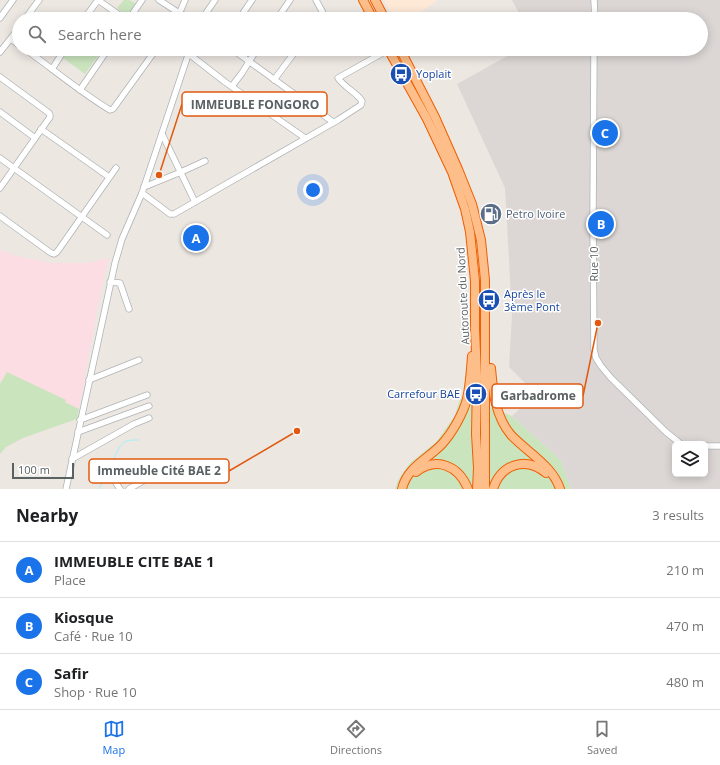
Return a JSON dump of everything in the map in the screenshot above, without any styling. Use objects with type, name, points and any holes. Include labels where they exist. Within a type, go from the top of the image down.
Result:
[{"type":"highway","points":[[363,0],[369,12]]},
{"type":"highway","points":[[375,0],[381,12]]},
{"type":"highway","name":"Autoroute du Nord","points":[[391,56],[427,119],[452,172],[465,209],[470,232],[475,281],[477,377],[476,434],[478,468],[477,489]]},
{"type":"highway","name":"Autoroute du Nord","points":[[404,56],[435,117],[458,168],[472,204],[481,240],[485,280],[486,332],[485,489]]},
{"type":"highway","points":[[402,489],[405,479],[412,470],[442,444],[462,412],[468,398],[475,329]]},
{"type":"highway","points":[[486,332],[494,393],[501,418],[510,434],[550,470],[560,489]]},
{"type":"highway","points":[[405,489],[411,477],[416,472],[431,464],[443,465],[454,470],[463,478],[468,489]]},
{"type":"highway","points":[[493,489],[503,472],[512,466],[524,464],[534,465],[545,472],[554,482],[556,489]]},
{"type":"street","points":[[0,18],[13,0]]},
{"type":"street","points":[[30,12],[39,0]]},
{"type":"street","points":[[89,12],[98,0],[115,12]]},
{"type":"street","points":[[134,12],[142,0]]},
{"type":"street","points":[[159,0],[173,12]]},
{"type":"street","points":[[180,12],[185,0]]},
{"type":"street","points":[[207,12],[215,0]]},
{"type":"street","points":[[244,12],[252,0]]},
{"type":"street","points":[[282,12],[290,0]]},
{"type":"street","points":[[316,0],[322,12]]},
{"type":"street","points":[[594,0],[594,12]]},
{"type":"street","points":[[0,52],[11,39]]},
{"type":"street","points":[[35,56],[92,100],[110,110],[153,56]]},
{"type":"street","points":[[52,68],[60,56]]},
{"type":"street","points":[[80,90],[103,56]]},
{"type":"street","points":[[66,489],[110,282],[122,238],[143,190],[189,56]]},
{"type":"street","points":[[195,56],[232,86],[305,138]]},
{"type":"street","points":[[242,56],[333,122]]},
{"type":"street","points":[[232,86],[252,56]]},
{"type":"street","points":[[274,80],[292,56]]},
{"type":"street","points":[[143,190],[172,215],[195,202],[361,105],[362,101],[359,97],[342,84],[338,78],[377,56]]},
{"type":"street","name":"Rue 10","points":[[594,56],[594,350],[596,358],[611,378],[666,432],[677,441]]},
{"type":"street","points":[[0,77],[50,115],[0,188]]},
{"type":"street","points":[[0,112],[35,138]]},
{"type":"street","points":[[41,129],[109,177]]},
{"type":"street","points":[[162,134],[195,202]]},
{"type":"street","points":[[0,158],[107,235]]},
{"type":"street","points":[[143,190],[205,160]]},
{"type":"street","points":[[0,216],[54,254],[57,252],[116,168]]},
{"type":"street","points":[[110,282],[120,283],[129,309]]},
{"type":"street","points":[[89,380],[139,360]]},
{"type":"street","points":[[80,420],[147,395]]},
{"type":"street","points":[[78,432],[149,406]]},
{"type":"street","points":[[72,459],[134,424],[149,418]]},
{"type":"street","points":[[708,446],[720,446]]},
{"type":"street","points":[[120,489],[116,483],[117,481],[137,470]]},
{"type":"street","points":[[129,489],[153,475]]},
{"type":"shaded area","points":[[384,0],[438,0],[421,12],[390,12]]},
{"type":"shaded area","points":[[512,0],[720,0],[720,489],[571,489],[561,461],[512,416],[536,394],[509,367],[512,316],[505,188],[457,84],[507,56],[708,56],[708,12],[518,12]]},
{"type":"shaded area","points":[[0,250],[17,256],[51,263],[86,263],[109,258],[101,290],[77,419],[23,438],[6,447],[0,454]]},
{"type":"green space","points":[[124,0],[129,0],[137,4],[131,12],[122,12],[117,8]]},
{"type":"green space","points":[[65,56],[98,56],[85,74],[63,58]]},
{"type":"green space","points":[[7,372],[66,400],[65,402],[79,409],[77,419],[23,438],[6,447],[0,454],[0,384]]},
{"type":"green space","points":[[461,396],[512,416],[561,461],[571,489],[395,489],[398,480],[410,463],[436,442],[454,417]]},
{"type":"waterway","points":[[99,489],[121,445],[127,441],[138,440]]},
{"type":"place","name":"Yoplait","points":[[401,74]]},
{"type":"place","name":"Safir","points":[[605,133]]},
{"type":"place","name":"IMMEUBLE FONGORO","points":[[159,175]]},
{"type":"place","name":"Petro Ivoire","points":[[491,214]]},
{"type":"place","name":"Kiosque","points":[[601,224]]},
{"type":"place","name":"IMMEUBLE CITE BAE 1","points":[[196,238]]},
{"type":"place","name":"Après le 3ème Pont","points":[[489,300]]},
{"type":"place","name":"Garbadrome","points":[[598,323]]},
{"type":"place","name":"Carrefour BAE","points":[[476,394]]},
{"type":"place","name":"Immeuble Cité BAE 2","points":[[297,431]]}]
